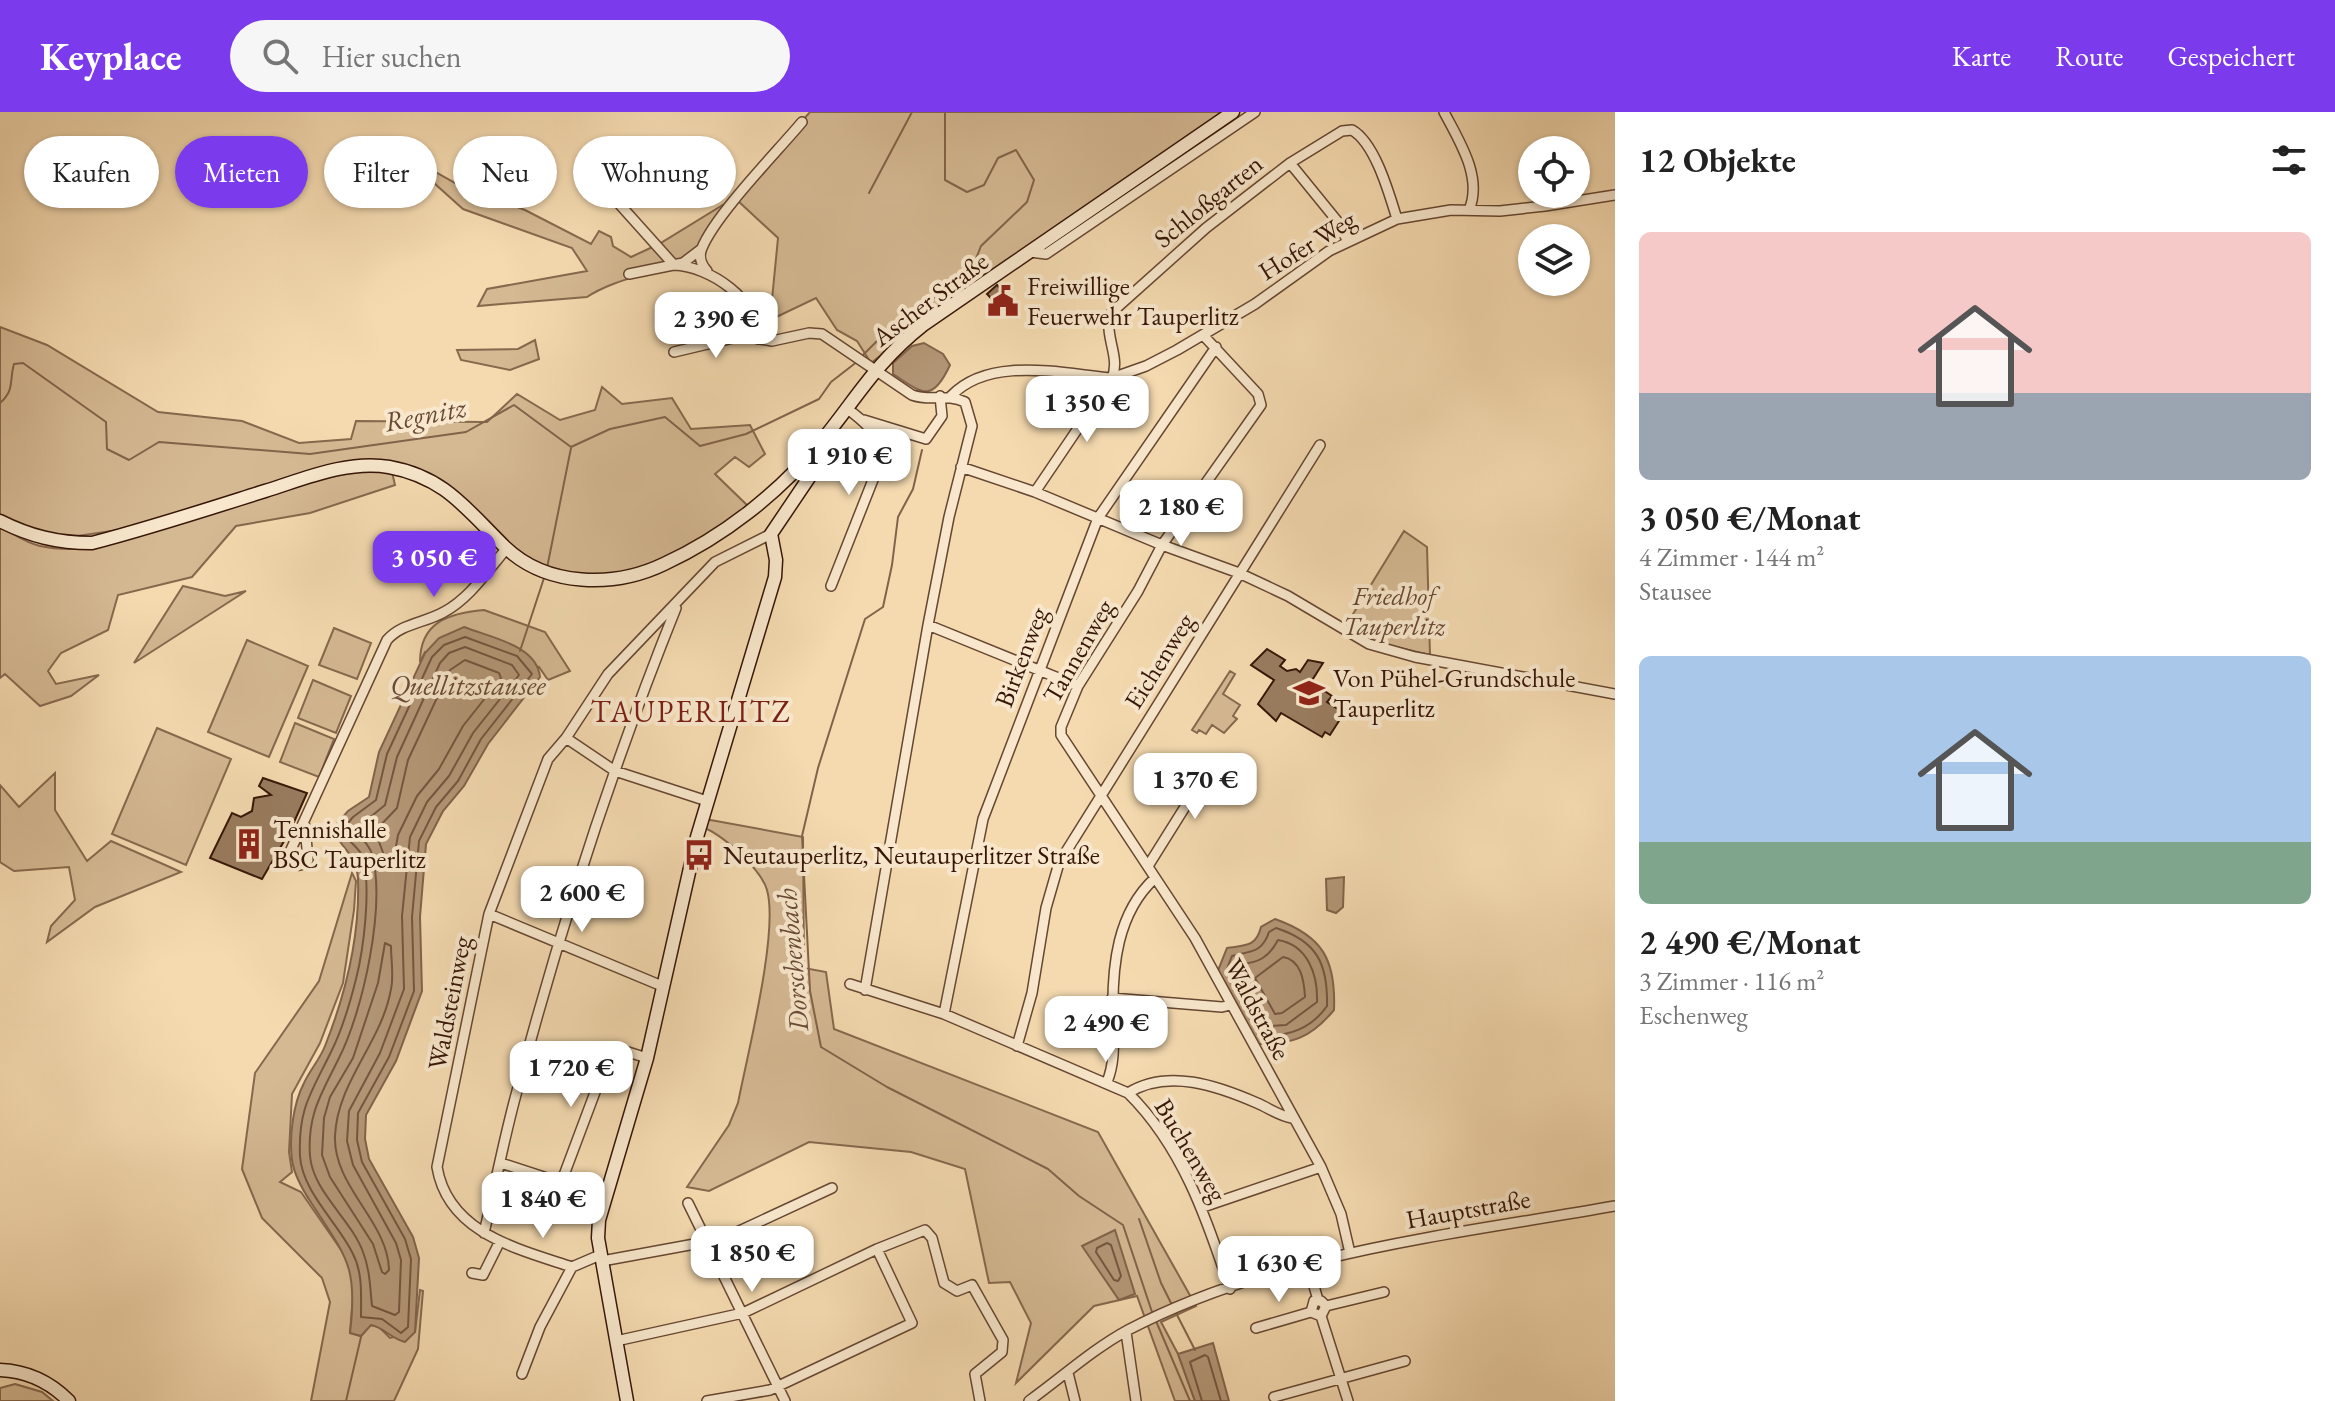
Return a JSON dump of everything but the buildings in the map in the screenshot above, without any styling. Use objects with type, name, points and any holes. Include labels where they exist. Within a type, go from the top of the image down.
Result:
[{"type":"street","name":"Ascher Straße","points":[[0,521],[61,543],[92,543],[333,471],[386,466],[414,473],[461,500],[507,548],[536,567],[569,580],[620,577],[662,565],[769,496],[821,442],[846,408],[868,366],[1233,112]]},
{"type":"street","points":[[1030,252],[1046,254],[1255,112]]},
{"type":"street","points":[[1444,112],[1470,165],[1474,185],[1469,210]]},
{"type":"street","points":[[629,274],[674,265],[693,257],[802,122]]},
{"type":"street","name":"Schloßgarten","points":[[1112,378],[1116,364],[1107,329],[1111,313],[1206,228],[1290,163],[1342,131],[1352,130],[1364,139],[1387,185],[1397,219]]},
{"type":"street","points":[[1290,163],[1338,222],[1347,240]]},
{"type":"street","name":"Hofer Weg","points":[[946,396],[983,376],[1008,371],[1112,378],[1146,366],[1255,304],[1347,240],[1397,219],[1421,213],[1500,211],[1615,195]]},
{"type":"street","points":[[623,208],[674,265],[694,267],[709,273]]},
{"type":"street","points":[[702,247],[700,260],[709,273],[748,307],[758,324],[758,339]]},
{"type":"street","points":[[674,352],[733,338],[772,341],[809,333],[822,334],[912,395],[923,399],[946,396],[965,402],[970,412],[972,426],[928,625],[865,990]]},
{"type":"street","name":"Tannenweg","points":[[1101,798],[1061,735],[1061,727],[1078,686],[1138,591],[1162,545],[1262,401],[1203,335]]},
{"type":"street","name":"Birkenweg","points":[[944,1014],[983,819],[1098,518],[1216,347]]},
{"type":"street","points":[[1035,492],[1112,378]]},
{"type":"street","points":[[862,420],[926,439],[942,416],[946,396]]},
{"type":"street","points":[[831,586],[882,457],[882,447],[862,420],[846,408]]},
{"type":"street","points":[[627,1401],[601,1258],[599,1220],[647,1058],[684,885],[775,577],[776,560],[771,534],[827,451],[821,442]]},
{"type":"street","name":"Eichenweg","points":[[1017,1046],[1032,993],[1052,883],[1059,863],[1320,445]]},
{"type":"street","points":[[961,467],[1035,492],[1239,573],[1288,596],[1369,644],[1415,657],[1615,694]]},
{"type":"street","name":"Waldsteinweg","points":[[572,1267],[499,1243],[452,1205],[439,1179],[437,1167],[489,914],[537,780],[548,759],[566,738],[608,674],[715,562],[771,534]]},
{"type":"street","points":[[305,826],[387,640],[400,629],[445,612],[456,604],[507,548]]},
{"type":"street","points":[[484,1233],[516,1093],[560,942],[615,771],[677,605]]},
{"type":"street","points":[[928,625],[1078,686]]},
{"type":"street","points":[[566,738],[615,771],[707,801]]},
{"type":"street","points":[[1148,866],[1215,759]]},
{"type":"street","name":"Waldstraße","points":[[1101,798],[1195,938],[1321,1167],[1341,1214],[1350,1253]]},
{"type":"street","points":[[1107,1082],[1114,1056],[1113,967],[1131,909],[1155,878]]},
{"type":"street","points":[[489,914],[662,986]]},
{"type":"street","name":"Buchenweg","points":[[850,984],[944,1014],[1128,1093],[1160,1133],[1203,1207],[1230,1289]]},
{"type":"street","points":[[1112,998],[1222,1007],[1230,1005]]},
{"type":"street","points":[[561,1183],[612,1047],[647,1058]]},
{"type":"street","points":[[1128,1093],[1149,1083],[1187,1081],[1234,1094],[1292,1118]]},
{"type":"street","points":[[501,1163],[605,1197]]},
{"type":"street","points":[[1203,1207],[1321,1167]]},
{"type":"street","points":[[522,1374],[540,1327],[572,1267],[601,1258],[722,1239],[832,1188]]},
{"type":"street","points":[[688,1203],[785,1401]]},
{"type":"street","name":"Hauptstraße","points":[[1029,1401],[1126,1332],[1167,1312],[1230,1289],[1350,1253],[1615,1206]]},
{"type":"street","points":[[616,1341],[743,1313],[877,1249],[925,1230],[932,1238],[944,1283],[957,1291],[972,1285],[1003,1340],[1002,1352],[975,1374],[980,1401]]},
{"type":"street","points":[[472,1273],[483,1275],[499,1243]]},
{"type":"street","points":[[707,1401],[770,1390],[912,1323],[877,1249]]},
{"type":"street","points":[[1306,1265],[1348,1401]]},
{"type":"street","points":[[1256,1328],[1318,1307],[1384,1292]]},
{"type":"street","points":[[1126,1332],[1136,1401]]},
{"type":"street","points":[[1274,1397],[1405,1361]]},
{"type":"street","points":[[0,1370],[20,1372],[40,1379],[69,1401]]},
{"type":"street","points":[[1068,1373],[1075,1401]]},
{"type":"green space","points":[[810,112],[1226,112],[924,322],[871,363],[857,341],[837,330],[816,298],[770,320],[778,238],[738,201],[736,203],[736,196]]},
{"type":"green space","points":[[437,173],[453,182],[453,200],[437,186]]},
{"type":"green space","points":[[462,208],[520,208],[591,244],[599,231],[611,237],[613,246],[631,257],[659,244],[718,208],[732,208],[703,244],[685,257],[587,297],[478,306],[487,289],[587,271],[572,248]]},
{"type":"green space","points":[[0,327],[47,345],[158,412],[242,421],[299,443],[351,439],[356,421],[487,422],[517,394],[560,420],[595,410],[602,387],[622,404],[672,398],[691,429],[750,425],[765,454],[749,467],[735,457],[715,474],[750,508],[684,555],[620,579],[535,569],[437,486],[392,472],[395,485],[310,513],[236,526],[192,577],[118,595],[108,630],[61,653],[48,671],[56,684],[99,675],[71,696],[40,706],[5,674],[0,678],[0,527],[35,545],[77,549],[114,543],[186,520],[64,538],[18,525],[0,514]]},
{"type":"green space","points":[[535,340],[539,359],[510,370],[461,360],[457,350],[518,349]]},
{"type":"green space","name":"Friedhof Tauperlitz","points":[[1404,531],[1427,547],[1430,655],[1375,642],[1345,627]]},
{"type":"green space","points":[[183,586],[225,596],[246,591],[134,663]]},
{"type":"green space","points":[[484,610],[545,632],[570,671],[548,680],[539,667],[425,652],[420,662],[425,637],[439,622],[459,614]]},
{"type":"green space","points":[[334,628],[371,643],[357,679],[319,665]]},
{"type":"green space","points":[[247,640],[308,666],[269,757],[208,732]]},
{"type":"green space","points":[[1230,671],[1235,674],[1223,694],[1240,705],[1233,716],[1237,719],[1224,733],[1212,725],[1206,734],[1199,730],[1197,733],[1192,730]]},
{"type":"green space","points":[[313,680],[351,696],[336,733],[298,718]]},
{"type":"green space","points":[[295,723],[334,739],[319,777],[280,762]]},
{"type":"green space","points":[[157,728],[231,759],[186,865],[112,834]]},
{"type":"green space","points":[[55,773],[55,810],[87,861],[111,841],[181,872],[95,907],[47,942],[51,926],[75,900],[69,867],[14,871],[0,862],[0,785],[19,807]]},
{"type":"green space","points":[[705,819],[803,837],[804,968],[826,972],[834,1029],[1098,1132],[1196,1306],[1161,1322],[1178,1354],[1195,1401],[1175,1401],[1137,1296],[1094,1306],[1016,1383],[1031,1323],[1010,1282],[989,1283],[965,1169],[911,1152],[809,1142],[709,1191],[687,1187],[729,1125],[738,1103],[769,934],[770,909],[763,882],[740,853],[702,827]]},
{"type":"green space","points":[[352,873],[356,881],[354,910],[343,983],[320,1043],[292,1094],[289,1152],[292,1172],[280,1182],[301,1192],[346,1257],[354,1283],[350,1333],[361,1336],[370,1325],[379,1327],[390,1338],[415,1332],[420,1290],[423,1291],[418,1349],[394,1401],[311,1401],[330,1302],[322,1278],[262,1218],[242,1169],[255,1073],[319,981]]},
{"type":"green space","points":[[15,1384],[42,1392],[53,1401],[0,1401],[0,1388]]},
{"type":"water","points":[[924,343],[943,354],[950,365],[938,386],[926,391],[893,374],[893,363],[912,346]]},
{"type":"water","name":"Quellitzstausee","points":[[464,627],[521,650],[537,666],[540,677],[488,744],[464,786],[443,811],[426,844],[420,917],[422,991],[396,1061],[366,1115],[365,1139],[369,1159],[413,1237],[419,1258],[415,1332],[405,1342],[371,1325],[361,1336],[350,1333],[351,1277],[342,1251],[297,1177],[291,1151],[292,1131],[300,1091],[323,1051],[339,1006],[357,922],[357,869],[334,827],[348,811],[369,797],[379,752],[425,653],[439,638]]},
{"type":"water","points":[[1344,877],[1343,907],[1336,913],[1327,910],[1326,879]]},
{"type":"water","points":[[1275,919],[1305,933],[1323,952],[1332,977],[1334,1010],[1317,1028],[1300,1038],[1256,1044],[1217,973],[1227,948],[1253,942],[1261,927]]},
{"type":"water","points":[[1115,1230],[1135,1294],[1119,1300],[1082,1246]]},
{"type":"water","points":[[1213,1343],[1229,1401],[1195,1401],[1178,1354]]},
{"type":"waterway","points":[[869,193],[912,112]]},
{"type":"waterway","name":"Regnitz","points":[[862,356],[888,330],[970,274],[981,246],[1027,202],[1034,180],[1016,150],[998,158],[984,185],[967,192],[945,180],[945,112]]},
{"type":"waterway","name":"Regnitz","points":[[0,403],[10,389],[14,364],[23,363],[106,422],[107,449],[129,460],[159,442],[310,454],[466,432],[514,405],[571,447],[610,429],[665,417],[700,446],[746,434],[819,399],[831,382],[858,361]]},
{"type":"waterway","points":[[547,568],[571,448]]},
{"type":"waterway","name":"Dorschenbach","points":[[922,450],[913,489],[898,517],[883,607],[865,619],[818,768],[802,836],[810,991],[821,1047],[887,1087],[1048,1169],[1079,1196],[1123,1225],[1153,1315]]},
{"type":"waterway","points":[[520,651],[544,578]]},
{"type":"waterway","name":"Dorschenbach","points":[[1139,1219],[1161,1283],[1173,1307]]},
{"type":"waterway","name":"Dorschenbach","points":[[1176,1313],[1195,1350]]},
{"type":"waterway","name":"Dorschenbach","points":[[1156,1321],[1190,1401]]},
{"type":"waterway","points":[[346,1401],[361,1337]]},
{"type":"place","name":"Freiwillige Feuerwehr Tauperlitz","points":[[1003,301]]},
{"type":"place","name":"Von Pühel-Grundschule Tauperlitz","points":[[1309,693]]},
{"type":"place","name":"Tennishalle BSC Tauperlitz","points":[[249,844]]},
{"type":"place","name":"Neutauperlitz, Neutauperlitzer Straße","points":[[699,855]]},
{"type":"district","name":"TAUPERLITZ","points":[[691,711]]}]
